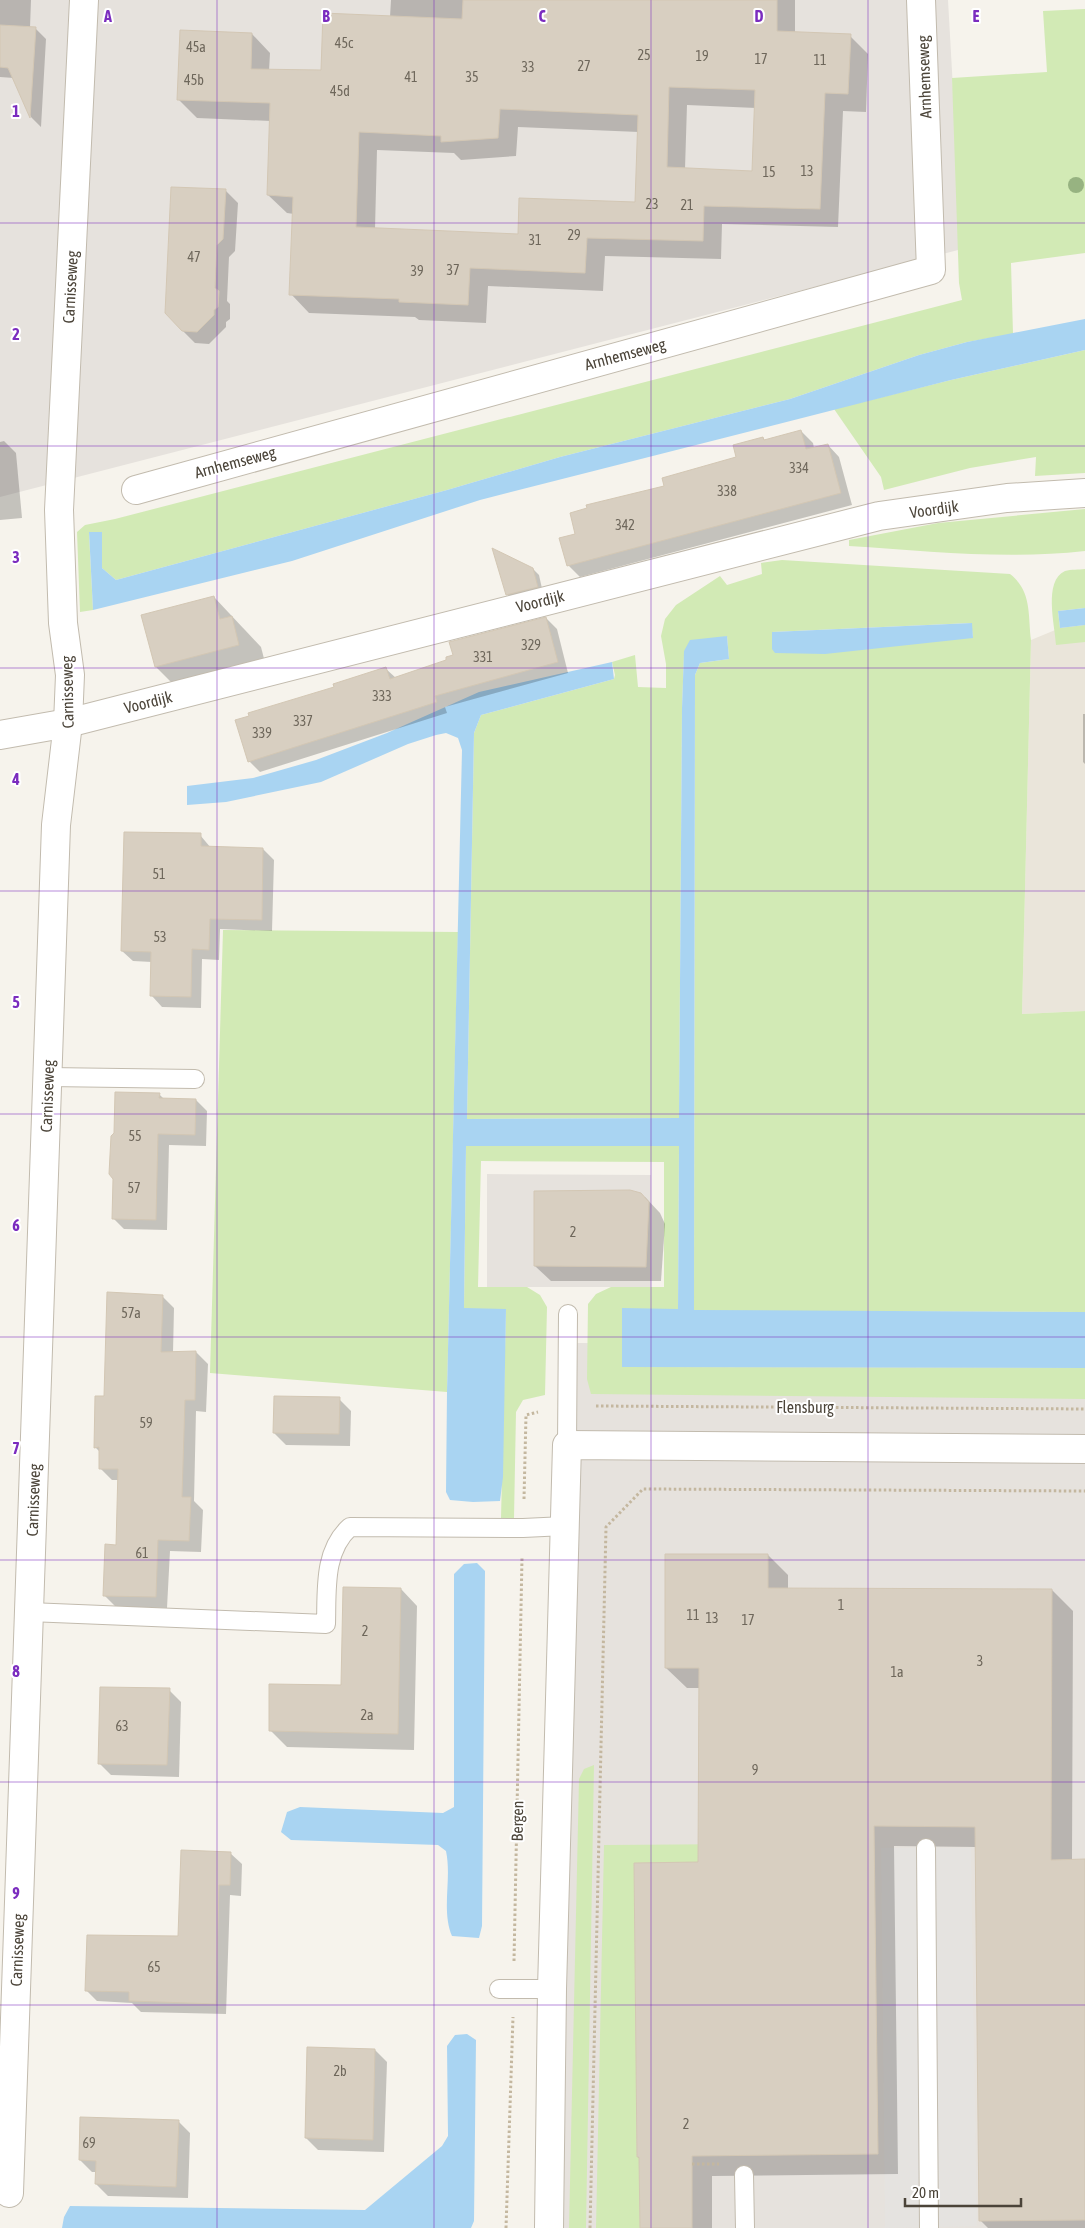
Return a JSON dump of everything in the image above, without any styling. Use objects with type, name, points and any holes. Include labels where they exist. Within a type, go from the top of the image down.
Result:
[{"type":"street","name":"Carnisseweg","points":[[9,2193],[56,825],[68,723],[70,675],[63,623],[59,510],[84,0]]},
{"type":"street","name":"Arnhemseweg","points":[[136,490],[931,270],[921,0]]},
{"type":"street","name":"Voordijk","points":[[0,735],[68,723],[879,516],[1007,498],[1085,493]]},
{"type":"street","points":[[549,2228],[552,1989],[567,1446],[1085,1449]]},
{"type":"lane","points":[[48,1077],[195,1079]]},
{"type":"lane","points":[[567,1446],[568,1314]]},
{"type":"lane","points":[[29,1612],[326,1624],[328,1565],[344,1532],[350,1527],[523,1528],[565,1526]]},
{"type":"lane","points":[[926,1848],[929,2228]]},
{"type":"lane","points":[[507,1989],[552,1989]]},
{"type":"lane","points":[[744,2175],[745,2228]]},
{"type":"path","name":"Flensburg","points":[[526,1415],[568,1405],[1085,1409]]},
{"type":"path","name":"Bergen","points":[[506,2228],[507,1989],[526,1415]]},
{"type":"path","points":[[590,2228],[606,1527],[643,1489],[1085,1491]]},
{"type":"shaded area","points":[[0,0],[948,0],[962,249],[0,497]]},
{"type":"shaded area","points":[[1085,625],[1085,1011],[1022,1014],[1031,640],[1060,628]]},
{"type":"shaded area","points":[[487,1174],[651,1175],[651,1287],[487,1287]]},
{"type":"shaded area","points":[[571,1343],[1085,1344],[1085,2228],[552,2228]]},
{"type":"shaded area","points":[[881,1848],[971,1848],[977,2226],[885,2228]]},
{"type":"green space","points":[[1085,9],[1085,253],[1011,263],[1013,334],[967,342],[919,355],[790,399],[560,457],[447,490],[116,580],[102,568],[102,532],[89,533],[93,610],[80,612],[77,532],[85,525],[115,519],[962,300],[959,283],[952,78],[1047,72],[1043,11]]},
{"type":"green space","points":[[1085,350],[1085,473],[1035,476],[1036,457],[970,468],[884,490],[881,477],[834,409],[951,380]]},
{"type":"green space","points":[[1085,509],[1085,551],[1055,554],[996,555],[849,546],[849,540],[938,523]]},
{"type":"green space","points":[[782,560],[1010,574],[1017,581],[1026,596],[1031,640],[1022,1014],[1085,1011],[1085,1312],[694,1311],[695,675],[700,663],[729,659],[727,636],[684,651],[679,1118],[467,1119],[474,733],[481,715],[614,679],[612,662],[635,655],[638,687],[666,688],[666,664],[661,636],[665,619],[676,605],[720,576],[727,585],[762,574],[761,563]],"holes":[[[971,623],[973,637],[772,632]]]},
{"type":"green space","points":[[1085,569],[1085,608],[1058,611],[1060,628],[1085,625],[1085,642],[1056,645],[1052,604],[1054,584],[1058,576],[1065,571]]},
{"type":"green space","points":[[223,930],[458,932],[447,1392],[210,1373]]},
{"type":"green space","points":[[466,1146],[679,1146],[678,1309],[623,1367],[1085,1368],[1085,1399],[591,1394],[587,1379],[588,1304],[596,1294],[611,1287],[664,1287],[664,1162],[481,1161],[478,1287],[527,1287],[540,1295],[547,1307],[545,1395],[523,1400],[516,1412],[514,1518],[501,1518],[506,1309],[464,1309]]},
{"type":"green space","points":[[594,1765],[586,2228],[569,2228],[579,1779],[584,1769]]},
{"type":"green space","points":[[748,1844],[748,1862],[634,1863],[637,2157],[639,2157],[640,2228],[596,2228],[604,1845]]},
{"type":"water","points":[[1085,319],[1085,350],[951,380],[480,500],[292,561],[93,610],[89,532],[102,532],[102,568],[116,580],[447,490],[560,457],[790,399],[919,355],[967,342]]},
{"type":"water","points":[[1085,608],[1085,625],[1060,628],[1058,611]]},
{"type":"water","points":[[972,623],[973,638],[825,654],[775,653],[772,649],[772,632]]},
{"type":"water","points":[[727,636],[729,659],[700,663],[695,675],[694,1310],[1085,1312],[1085,1368],[622,1367],[622,1308],[678,1309],[679,1146],[466,1146],[464,1308],[506,1309],[503,1477],[500,1501],[473,1502],[450,1500],[446,1492],[447,1392],[462,750],[458,738],[446,733],[436,735],[408,744],[321,782],[226,802],[187,805],[187,786],[253,778],[316,760],[387,733],[479,692],[612,662],[614,679],[481,715],[474,733],[467,1119],[679,1118],[684,651],[690,640]]},
{"type":"water","points":[[477,1563],[485,1571],[482,1926],[479,1938],[452,1936],[447,1916],[448,1862],[446,1851],[438,1845],[291,1840],[281,1832],[287,1812],[300,1807],[443,1813],[454,1807],[454,1574],[464,1564]]},
{"type":"water","points":[[467,2034],[476,2040],[474,2221],[471,2228],[62,2228],[64,2217],[70,2206],[365,2210],[442,2146],[448,2136],[447,2046],[455,2035]]},
{"type":"building","points":[[463,0],[777,0],[777,31],[851,34],[848,94],[825,93],[820,209],[704,206],[703,241],[587,238],[585,273],[470,268],[468,305],[399,302],[399,299],[289,295],[293,197],[267,195],[270,103],[177,100],[180,30],[252,33],[251,69],[321,70],[323,13],[462,19]],"holes":[[[669,87],[755,90],[752,171],[667,167]],[[500,109],[638,115],[635,202],[519,198],[518,234],[356,227],[359,132],[441,136],[441,142],[498,138]]]},
{"type":"building","points":[[0,25],[36,27],[30,118],[8,68],[0,67]]},
{"type":"building","points":[[171,187],[226,189],[223,239],[217,245],[215,288],[219,291],[218,307],[214,310],[214,315],[197,332],[182,331],[165,313]]},
{"type":"building","points":[[801,430],[806,449],[828,444],[841,493],[567,566],[559,538],[575,534],[570,513],[587,508],[586,505],[664,486],[662,478],[736,457],[733,445],[763,437],[764,440]]},
{"type":"building","points":[[492,548],[533,568],[538,587],[506,595]]},
{"type":"building","points":[[214,596],[220,619],[232,616],[239,645],[155,667],[141,615]]},
{"type":"building","points":[[546,617],[558,662],[435,696],[437,702],[248,762],[235,720],[249,716],[248,713],[334,687],[333,684],[386,667],[390,679],[446,660],[446,657],[453,655],[449,642]]},
{"type":"building","points":[[124,832],[201,833],[201,846],[263,848],[262,920],[210,919],[209,950],[192,949],[191,997],[150,996],[151,952],[121,951]]},
{"type":"building","points":[[115,1092],[160,1093],[159,1098],[196,1099],[195,1135],[158,1134],[156,1220],[112,1219],[113,1179],[109,1174],[111,1136],[114,1133]]},
{"type":"building","points":[[630,1190],[641,1193],[649,1202],[646,1267],[534,1266],[534,1191]]},
{"type":"building","points":[[107,1292],[163,1295],[161,1352],[196,1351],[195,1400],[185,1400],[182,1497],[191,1497],[189,1541],[158,1540],[156,1597],[103,1596],[105,1544],[116,1545],[118,1469],[99,1469],[99,1447],[94,1448],[95,1396],[104,1396]]},
{"type":"building","points":[[274,1396],[340,1397],[339,1434],[273,1433]]},
{"type":"building","points":[[665,1554],[768,1554],[768,1588],[1052,1589],[1051,1860],[1085,1859],[1085,2220],[979,2221],[975,1827],[874,1826],[878,2154],[692,2156],[692,2228],[640,2228],[639,2157],[637,2157],[634,1863],[698,1862],[699,1668],[665,1668]]},
{"type":"building","points":[[343,1587],[401,1588],[398,1734],[269,1731],[269,1684],[341,1685]]},
{"type":"building","points":[[100,1687],[170,1688],[167,1765],[98,1764]]},
{"type":"building","points":[[181,1850],[231,1852],[230,1885],[219,1885],[216,2004],[129,2001],[129,1992],[85,1991],[87,1935],[178,1936]]},
{"type":"building","points":[[307,2047],[375,2049],[373,2140],[305,2138]]},
{"type":"building","points":[[80,2117],[179,2120],[176,2187],[95,2184],[96,2161],[79,2160]]}]
